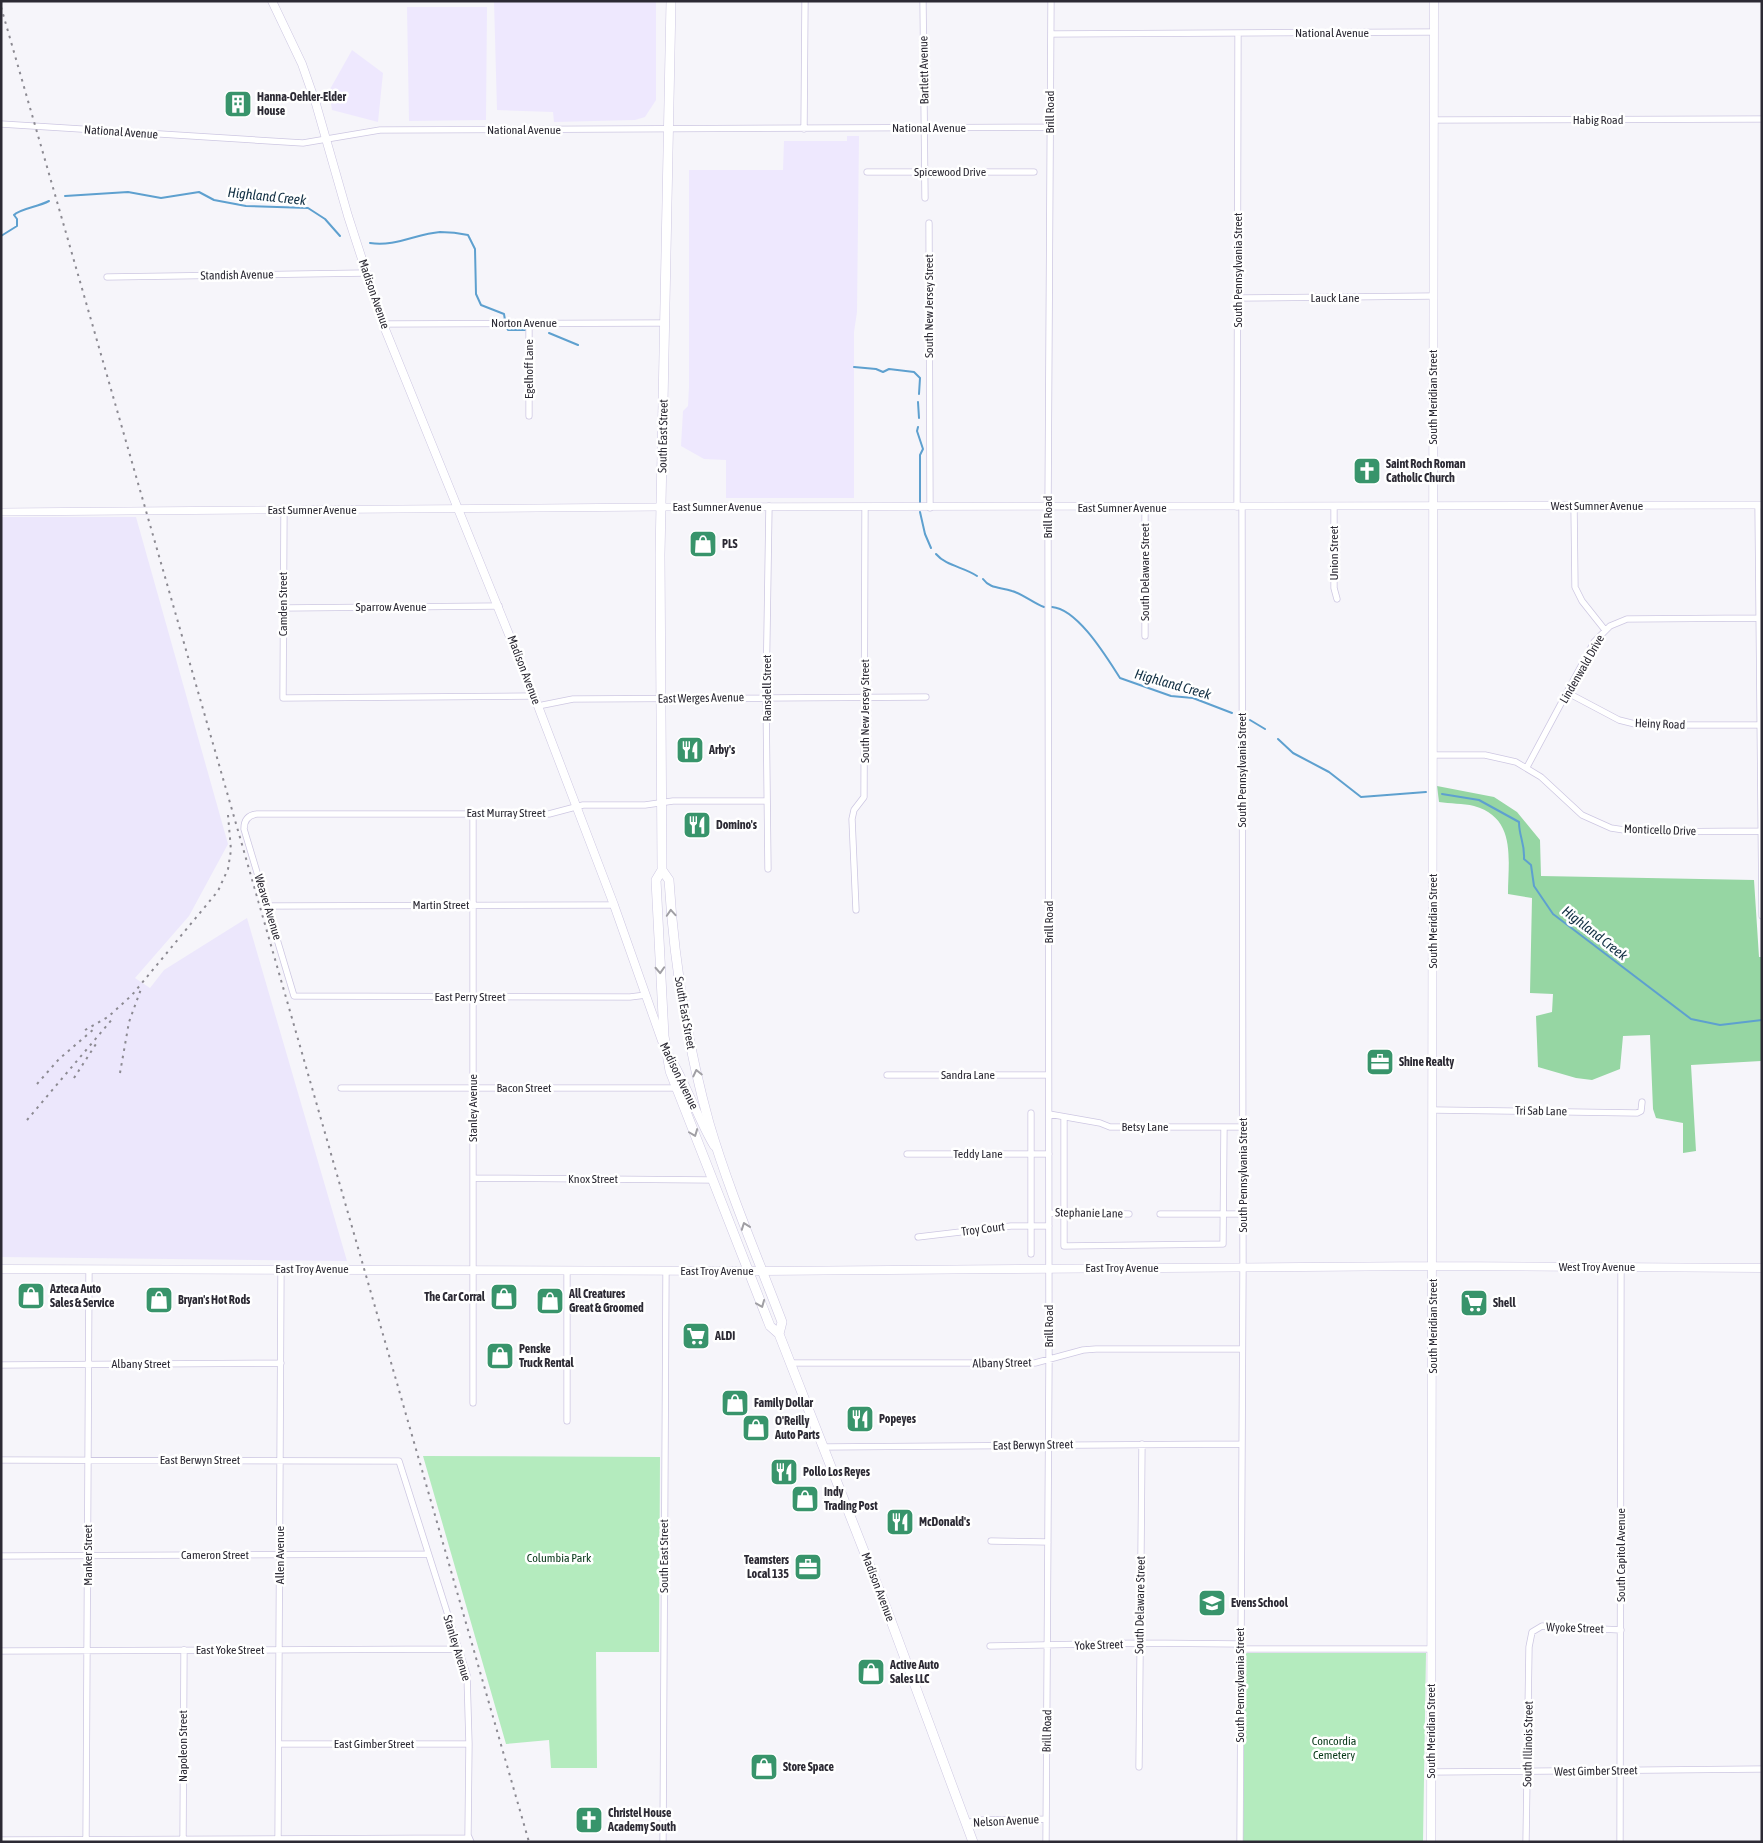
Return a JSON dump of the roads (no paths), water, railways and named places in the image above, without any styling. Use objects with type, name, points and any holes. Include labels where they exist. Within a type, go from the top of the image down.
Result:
[{"type":"main road","name":"Madison Avenue","points":[[272,1],[302,64],[327,140],[366,273],[384,324],[538,706],[614,905],[665,1050],[681,1073],[703,1128],[719,1154],[782,1322],[779,1334]]},
{"type":"main road","name":"South East Street","points":[[670,1071],[665,1050],[656,880],[662,870],[660,802],[661,507],[670,130],[671,1]]},
{"type":"main road","name":"South Meridian Street","points":[[1431,1842],[1434,1]]},
{"type":"main road","name":"South East Street","points":[[662,870],[669,880],[674,942],[687,1030],[719,1154]]},
{"type":"main road","name":"Madison Avenue","points":[[670,1071],[747,1271],[770,1326],[779,1334],[791,1363],[974,1842]]},
{"type":"main road","name":"West Troy Avenue","points":[[1433,1266],[1762,1268]]},
{"type":"main road","name":"East Troy Avenue","points":[[1,1269],[762,1271],[1433,1266]]},
{"type":"street","points":[[804,129],[805,1]]},
{"type":"street","name":"Bartlett Avenue","points":[[923,1],[925,198]]},
{"type":"street","name":"Brill Road","points":[[1046,1842],[1049,1445],[1048,508],[1051,1]]},
{"type":"street","name":"National Avenue","points":[[1051,34],[1434,32]]},
{"type":"street","name":"South Pennsylvania Street","points":[[1238,33],[1243,1127],[1240,1842]]},
{"type":"street","name":"Habig Road","points":[[1434,120],[1762,120]]},
{"type":"street","name":"National Avenue","points":[[1,124],[290,143],[327,140],[358,132],[380,130],[1050,127]]},
{"type":"street","name":"Spicewood Drive","points":[[868,172],[1034,172]]},
{"type":"street","name":"South New Jersey Street","points":[[929,223],[930,508]]},
{"type":"street","name":"Standish Avenue","points":[[107,277],[366,273]]},
{"type":"street","name":"Lauck Lane","points":[[1238,298],[1433,296]]},
{"type":"street","name":"Norton Avenue","points":[[384,324],[666,322]]},
{"type":"street","name":"Egelhoff Lane","points":[[529,323],[529,416]]},
{"type":"street","name":"East Sumner Avenue","points":[[1,512],[458,510],[769,506],[1145,508],[1432,505]]},
{"type":"street","name":"West Sumner Avenue","points":[[1432,505],[1760,505]]},
{"type":"street","points":[[1760,505],[1759,725],[1762,916]]},
{"type":"street","name":"Ransdell Street","points":[[768,869],[766,697],[769,506]]},
{"type":"street","points":[[1574,506],[1575,587],[1582,601],[1605,630]]},
{"type":"street","name":"Union Street","points":[[1334,507],[1334,588],[1337,599]]},
{"type":"street","name":"South New Jersey Street","points":[[856,910],[852,825],[854,810],[864,797],[865,508]]},
{"type":"street","name":"South Delaware Street","points":[[1145,508],[1145,636]]},
{"type":"street","name":"Camden Street","points":[[284,510],[283,698],[534,696]]},
{"type":"street","name":"Sparrow Avenue","points":[[283,608],[499,606]]},
{"type":"street","name":"Lindenwald Drive","points":[[1527,767],[1595,641],[1605,630],[1621,621],[1633,618],[1759,618]]},
{"type":"street","name":"Heiny Road","points":[[1568,692],[1619,720],[1639,725],[1759,725]]},
{"type":"street","name":"East Werges Avenue","points":[[538,706],[573,699],[926,697]]},
{"type":"street","name":"Monticello Drive","points":[[1433,755],[1485,755],[1505,758],[1527,767],[1541,777],[1578,811],[1611,828],[1640,832],[1760,832]]},
{"type":"street","name":"East Murray Street","points":[[246,818],[257,814],[549,814],[576,807],[660,802],[766,801]]},
{"type":"street","name":"Stanley Avenue","points":[[473,814],[473,1403]]},
{"type":"street","name":"Weaver Avenue","points":[[246,818],[244,829],[294,996]]},
{"type":"street","name":"Martin Street","points":[[268,906],[614,905]]},
{"type":"street","name":"East Perry Street","points":[[294,996],[630,997],[646,995]]},
{"type":"street","name":"Sandra Lane","points":[[887,1075],[1048,1075]]},
{"type":"street","name":"Bacon Street","points":[[341,1088],[677,1088]]},
{"type":"street","name":"Tri Sab Lane","points":[[1433,1110],[1637,1113],[1641,1110],[1642,1102]]},
{"type":"street","points":[[1031,1113],[1031,1254]]},
{"type":"street","name":"Betsy Lane","points":[[1048,1114],[1100,1123],[1110,1127],[1243,1127]]},
{"type":"street","points":[[1064,1118],[1064,1246],[1223,1244],[1224,1127]]},
{"type":"street","name":"Teddy Lane","points":[[907,1154],[1049,1154]]},
{"type":"street","name":"Knox Street","points":[[473,1178],[712,1180]]},
{"type":"street","name":"Stephanie Lane","points":[[1048,1213],[1129,1214]]},
{"type":"street","points":[[1160,1214],[1243,1214]]},
{"type":"street","name":"Troy Court","points":[[918,1237],[1011,1226],[1049,1226]]},
{"type":"street","name":"South Capitol Avenue","points":[[1620,1842],[1621,1267]]},
{"type":"street","name":"Manker Street","points":[[86,1841],[90,1269]]},
{"type":"street","name":"Allen Avenue","points":[[278,1840],[281,1269]]},
{"type":"street","points":[[567,1421],[568,1270]]},
{"type":"street","name":"South East Street","points":[[663,1842],[666,1271]]},
{"type":"street","name":"Albany Street","points":[[791,1363],[1035,1363],[1083,1350],[1096,1349],[1242,1348]]},
{"type":"street","name":"Albany Street","points":[[1,1365],[281,1364]]},
{"type":"street","name":"South Delaware Street","points":[[1139,1767],[1142,1444]]},
{"type":"street","name":"East Berwyn Street","points":[[823,1447],[1242,1444]]},
{"type":"street","name":"East Berwyn Street","points":[[1,1460],[400,1461]]},
{"type":"street","name":"Stanley Avenue","points":[[400,1461],[468,1684],[470,1840]]},
{"type":"street","points":[[991,1541],[1048,1542]]},
{"type":"street","name":"Cameron Street","points":[[1,1556],[428,1554]]},
{"type":"street","name":"Wyoke Street","points":[[1532,1632],[1542,1626],[1621,1630]]},
{"type":"street","name":"South Illinois Street","points":[[1526,1842],[1530,1647],[1532,1632]]},
{"type":"street","name":"Yoke Street","points":[[1048,1647],[1140,1643],[1241,1647],[1432,1648]]},
{"type":"street","points":[[990,1646],[1048,1647]]},
{"type":"street","name":"East Yoke Street","points":[[1,1651],[458,1649]]},
{"type":"street","name":"Napoleon Street","points":[[183,1840],[184,1650]]},
{"type":"street","name":"East Gimber Street","points":[[279,1744],[469,1744]]},
{"type":"street","name":"West Gimber Street","points":[[1431,1772],[1762,1769]]},
{"type":"street","name":"Nelson Avenue","points":[[966,1823],[980,1820],[1046,1819]]},
{"type":"street","points":[[1,1840],[470,1840]]},
{"type":"waterway","name":"Highland Creek","points":[[65,196],[128,192],[161,198],[199,192],[214,200],[246,206],[308,208],[325,219],[340,236]]},
{"type":"waterway","name":"Highland Creek","points":[[1,236],[17,226],[17,219],[14,215],[16,213],[49,201]]},
{"type":"waterway","name":"Highland Creek","points":[[370,243],[397,242],[440,232],[468,235],[475,249],[476,294],[481,305],[504,314],[505,320]]},
{"type":"waterway","name":"Highland Creek","points":[[505,325],[508,330],[525,330]]},
{"type":"waterway","name":"Highland Creek","points":[[549,333],[578,345]]},
{"type":"waterway","name":"Highland Creek","points":[[854,367],[876,369],[883,372],[889,369],[914,372],[920,378],[919,394]]},
{"type":"waterway","name":"Highland Creek","points":[[918,402],[919,418]]},
{"type":"waterway","name":"Highland Creek","points":[[918,427],[917,431],[923,449],[920,455],[920,503]]},
{"type":"waterway","name":"Highland Creek","points":[[920,512],[925,534],[931,548]]},
{"type":"waterway","name":"Highland Creek","points":[[936,554],[950,564],[977,576]]},
{"type":"waterway","name":"Highland Creek","points":[[983,579],[992,586],[1016,592],[1044,607]]},
{"type":"waterway","name":"Highland Creek","points":[[1052,607],[1062,610],[1082,625],[1100,647],[1120,678],[1171,696],[1193,698],[1232,713]]},
{"type":"waterway","name":"Highland Creek","points":[[1250,720],[1265,729]]},
{"type":"waterway","name":"Highland Creek","points":[[1278,739],[1293,753],[1329,772],[1361,797],[1426,792]]},
{"type":"waterway","name":"Highland Creek","points":[[1442,794],[1479,800],[1519,822],[1524,859],[1531,865],[1534,886],[1553,914],[1691,1019],[1720,1025],[1762,1020]]},
{"type":"railway","points":[[1,7],[529,1842]]},
{"type":"railway","points":[[85,1030],[108,1017],[132,995],[218,891],[228,869],[231,850],[228,815]]},
{"type":"railway","points":[[120,1073],[129,1022],[141,989]]},
{"type":"railway","points":[[27,1120],[114,1017]]},
{"type":"railway","points":[[37,1084],[59,1059],[94,1029]]},
{"type":"railway","points":[[74,1078],[96,1044]]},
{"type":"place","name":"Hanna-Oehler-Elder House","points":[[238,104]]},
{"type":"place","name":"Saint Roch Roman Catholic Church","points":[[1367,471]]},
{"type":"place","name":"PLS","points":[[703,544]]},
{"type":"place","name":"Arby's","points":[[690,750]]},
{"type":"place","name":"Domino's","points":[[697,825]]},
{"type":"place","name":"Shine Realty","points":[[1380,1062]]},
{"type":"place","name":"Azteca Auto Sales & Service","points":[[31,1296]]},
{"type":"place","name":"The Car Corral","points":[[504,1297]]},
{"type":"place","name":"Bryan's Hot Rods","points":[[159,1300]]},
{"type":"place","name":"All Creatures Great & Groomed","points":[[550,1301]]},
{"type":"place","name":"Shell","points":[[1474,1303]]},
{"type":"place","name":"ALDI","points":[[696,1336]]},
{"type":"place","name":"Penske Truck Rental","points":[[500,1356]]},
{"type":"place","name":"Family Dollar","points":[[735,1403]]},
{"type":"place","name":"Popeyes","points":[[860,1419]]},
{"type":"place","name":"O'Reilly Auto Parts","points":[[756,1428]]},
{"type":"place","name":"Pollo Los Reyes","points":[[784,1472]]},
{"type":"place","name":"Indy Trading Post","points":[[805,1499]]},
{"type":"place","name":"McDonald's","points":[[900,1522]]},
{"type":"place","name":"Teamsters Local 135","points":[[808,1567]]},
{"type":"place","name":"Evens School","points":[[1212,1603]]},
{"type":"place","name":"Active Auto Sales LLC","points":[[871,1672]]},
{"type":"place","name":"Store Space","points":[[764,1767]]},
{"type":"place","name":"Christel House Academy South","points":[[589,1820]]},
{"type":"park label","name":"Columbia Park","points":[[559,1558]]},
{"type":"park label","name":"Concordia Cemetery","points":[[1334,1748]]}]
